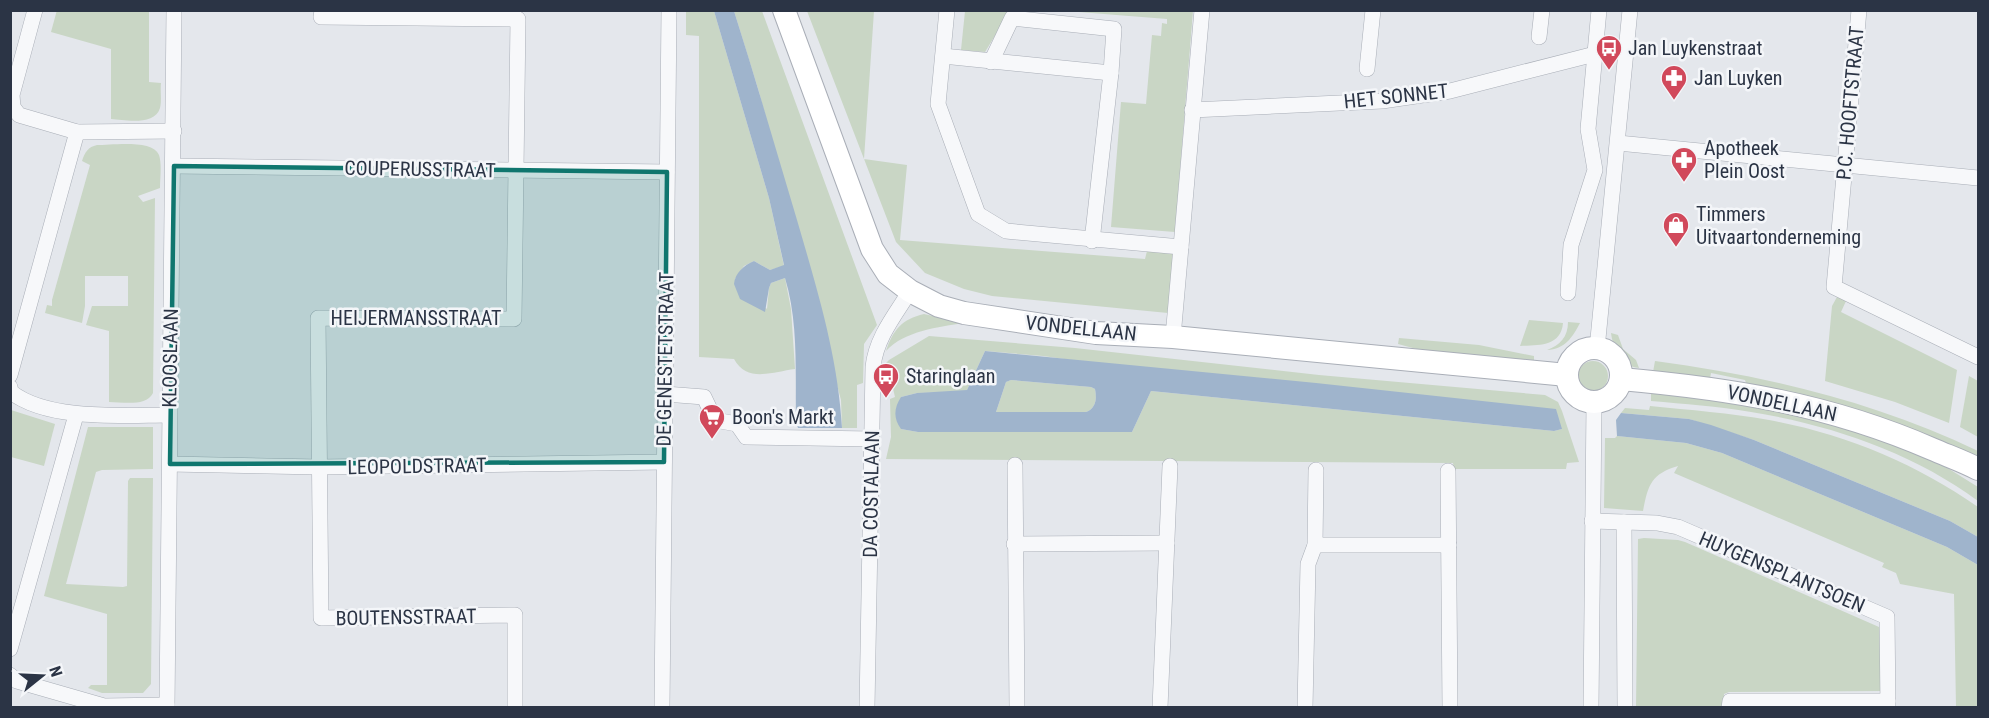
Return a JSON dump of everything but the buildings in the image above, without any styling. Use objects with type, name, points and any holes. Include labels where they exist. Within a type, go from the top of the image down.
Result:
[{"type":"street","points":[[35,10],[12,95],[13,107],[19,115],[77,132],[174,131]]},
{"type":"street","name":"KLOOSLAAN","points":[[167,706],[174,10]]},
{"type":"street","points":[[322,10],[321,17],[518,19],[517,171]]},
{"type":"street","name":"DE GENESTETSTRAAT","points":[[662,708],[669,10]]},
{"type":"street","name":"VONDELLAAN","points":[[784,10],[872,249],[888,274],[910,291],[939,306],[964,313],[1096,333],[1173,337],[1566,375]]},
{"type":"street","points":[[947,10],[939,104],[978,214],[1006,231],[1092,241],[1181,247]]},
{"type":"street","points":[[1173,337],[1202,10]]},
{"type":"street","points":[[1367,69],[1373,10]]},
{"type":"street","points":[[1539,37],[1542,10]]},
{"type":"street","points":[[1568,293],[1571,245],[1595,170],[1588,129],[1599,10]]},
{"type":"street","points":[[1597,349],[1630,10]]},
{"type":"street","name":"P.C. HOOFTSTRAAT","points":[[1859,10],[1834,287],[1978,357]]},
{"type":"street","points":[[991,62],[1012,18],[1114,29],[1092,241]]},
{"type":"street","name":"HET SONNET","points":[[1192,110],[1382,101],[1450,91],[1595,54]]},
{"type":"street","points":[[943,56],[1111,73]]},
{"type":"street","points":[[10,375],[77,132]]},
{"type":"street","points":[[1618,143],[1978,178]]},
{"type":"street","name":"COUPERUSSTRAAT","points":[[174,166],[667,171]]},
{"type":"street","name":"HEIJERMANSSTRAAT","points":[[320,467],[318,318],[514,319],[517,171]]},
{"type":"street","name":"DA COSTALAAN","points":[[867,708],[874,353],[878,342],[910,291]]},
{"type":"street","points":[[1597,349],[1607,352],[1615,359],[1620,368],[1621,379],[1618,388],[1611,396],[1594,403],[1584,401],[1571,391],[1566,375],[1568,366],[1580,352],[1597,349]]},
{"type":"street","name":"VONDELLAAN","points":[[1621,379],[1729,390],[1805,405],[1901,436],[1957,458],[1978,469]]},
{"type":"street","points":[[10,387],[11,392],[22,400],[76,415],[169,415]]},
{"type":"street","points":[[665,394],[704,397],[715,420],[737,424],[746,437],[872,439]]},
{"type":"street","points":[[1591,708],[1594,403]]},
{"type":"street","points":[[10,649],[76,415]]},
{"type":"street","name":"VONDELLAAN","points":[[1938,452],[1952,465],[1978,482]]},
{"type":"street","name":"LEOPOLDSTRAAT","points":[[170,464],[320,467],[664,462]]},
{"type":"street","points":[[1015,465],[1017,708]]},
{"type":"street","points":[[1160,708],[1170,466]]},
{"type":"street","name":"BOUTENSSTRAAT","points":[[320,467],[321,618],[514,615],[514,708]]},
{"type":"street","points":[[1305,708],[1308,564],[1315,545],[1317,470]]},
{"type":"street","points":[[1448,471],[1450,708]]},
{"type":"street","name":"HUYGENSPLANTSOEN","points":[[1592,521],[1657,523],[1678,527],[1887,617],[1888,704],[1730,701],[1729,708]]},
{"type":"street","points":[[1624,522],[1625,708]]},
{"type":"street","points":[[1014,544],[1167,543]]},
{"type":"street","points":[[1315,545],[1449,545]]},
{"type":"street","points":[[10,675],[17,681],[104,707],[167,706]]},
{"type":"highlighted area","points":[[174,166],[667,172],[664,462],[170,464]]},
{"type":"green space","points":[[57,10],[149,11],[149,82],[161,83],[161,105],[157,114],[139,121],[111,119],[111,49],[51,32]]},
{"type":"green space","points":[[686,11],[714,11],[769,198],[784,266],[770,270],[754,261],[744,266],[735,279],[767,309],[771,283],[785,278],[791,309],[795,369],[753,374],[739,366],[734,359],[699,357],[699,36],[686,35]]},
{"type":"green space","points":[[734,11],[762,11],[877,325],[864,344],[863,383],[857,385],[857,428],[842,428],[841,400],[759,92]]},
{"type":"green space","points":[[807,11],[874,11],[864,159]]},
{"type":"green space","points":[[965,11],[1010,11],[985,52],[961,50]]},
{"type":"green space","points":[[1066,11],[1193,11],[1175,232],[1111,227],[1121,102],[1146,104],[1152,35],[1161,36],[1162,23],[1167,24],[1167,19]]},
{"type":"green space","points":[[97,145],[141,145],[155,150],[160,159],[160,188],[138,196],[143,202],[155,198],[153,393],[140,402],[109,402],[109,331],[86,325],[92,306],[128,306],[128,276],[85,276],[85,306],[82,323],[45,313],[47,305],[52,306],[90,165],[82,161],[87,150]]},
{"type":"green space","points":[[864,159],[907,165],[900,240],[1145,259],[1147,251],[1173,254],[1168,313],[992,296],[964,289],[925,273],[896,242]]},
{"type":"green space","points":[[1837,297],[1846,301],[1841,312],[1957,370],[1949,423],[1895,402],[1825,381],[1832,306]]},
{"type":"green space","points":[[924,314],[964,323],[912,334],[893,344],[886,351],[899,326]]},
{"type":"green space","points":[[1529,320],[1563,323],[1558,337],[1553,341],[1541,345],[1520,346]]},
{"type":"green space","points":[[1568,322],[1580,323],[1567,342],[1547,350],[1562,340],[1567,332]]},
{"type":"green space","points":[[1611,333],[1618,335],[1623,349],[1636,360],[1639,368],[1623,361],[1619,356]]},
{"type":"green space","points":[[929,336],[1075,348],[1319,375],[1545,395],[1558,402],[1579,462],[1567,463],[1566,469],[1454,469],[1453,463],[886,459],[891,437],[890,399],[895,397],[890,376],[885,377],[885,364]],"holes":[[[985,351],[1043,356],[1562,429],[1554,431],[1151,391],[1132,432],[918,432],[901,429],[901,397],[917,393],[964,392]]]},
{"type":"green space","points":[[1399,338],[1479,345],[1534,356],[1534,360],[1439,355],[1398,344]]},
{"type":"green space","points":[[1593,361],[1604,365],[1608,376],[1604,387],[1593,391],[1582,387],[1578,376],[1582,365]]},
{"type":"green space","points":[[1655,361],[1738,374],[1861,405],[1900,418],[1978,451],[1978,461],[1786,391],[1711,373],[1710,379],[1653,372]]},
{"type":"green space","points":[[1969,376],[1978,381],[1978,437],[1960,427]]},
{"type":"green space","points":[[1011,380],[1091,387],[1095,389],[1095,403],[1086,412],[996,412],[1006,382]]},
{"type":"green space","points":[[1651,392],[1804,413],[1933,459],[1978,487],[1978,501],[1926,468],[1841,433],[1811,424],[1751,412],[1651,401]]},
{"type":"green space","points":[[1650,406],[1769,420],[1825,433],[1878,452],[1929,477],[1978,507],[1978,537],[1950,521],[1754,440],[1689,419],[1621,413],[1625,408],[1649,410]]},
{"type":"green space","points":[[11,410],[55,424],[44,466],[11,457]]},
{"type":"green space","points":[[88,427],[153,427],[153,469],[96,472],[66,584],[127,586],[128,481],[130,478],[153,478],[151,684],[143,693],[102,693],[88,688],[91,685],[107,685],[107,614],[44,596]]},
{"type":"green space","points":[[1617,436],[1686,443],[1722,453],[1947,547],[1978,565],[1978,707],[1956,707],[1954,594],[1900,584],[1896,573],[1882,567],[1884,563],[1674,473],[1678,466],[1662,473],[1652,482],[1643,511],[1604,508],[1605,438]]},
{"type":"green space","points":[[1638,539],[1685,542],[1879,627],[1881,629],[1882,691],[1729,692],[1724,694],[1724,707],[1636,708]]},
{"type":"water","points":[[714,11],[734,11],[750,63],[826,323],[840,401],[842,428],[798,428],[794,331],[785,278],[771,283],[765,312],[740,299],[734,284],[741,270],[754,261],[770,270],[784,265],[769,198]]},
{"type":"water","points":[[985,351],[1556,409],[1562,429],[1554,431],[1151,391],[1132,432],[918,432],[901,429],[898,425],[895,413],[901,397],[917,393],[967,390]],"holes":[[[1011,380],[1095,389],[1096,400],[1094,406],[1086,412],[996,412],[1006,382]]]},
{"type":"water","points":[[1621,413],[1689,419],[1711,425],[1754,440],[1950,521],[1978,537],[1978,565],[1947,547],[1722,453],[1686,443],[1617,436],[1616,420]]},
{"type":"place","name":"Jan Luykenstraat","points":[[1609,71]]},
{"type":"place","name":"Jan Luyken","points":[[1674,101]]},
{"type":"place","name":"Apotheek Plein Oost","points":[[1684,183]]},
{"type":"place","name":"Timmers Uitvaartonderneming","points":[[1676,248]]},
{"type":"place","name":"Staringlaan","points":[[886,399]]},
{"type":"place","name":"Boon's Markt","points":[[712,440]]}]
